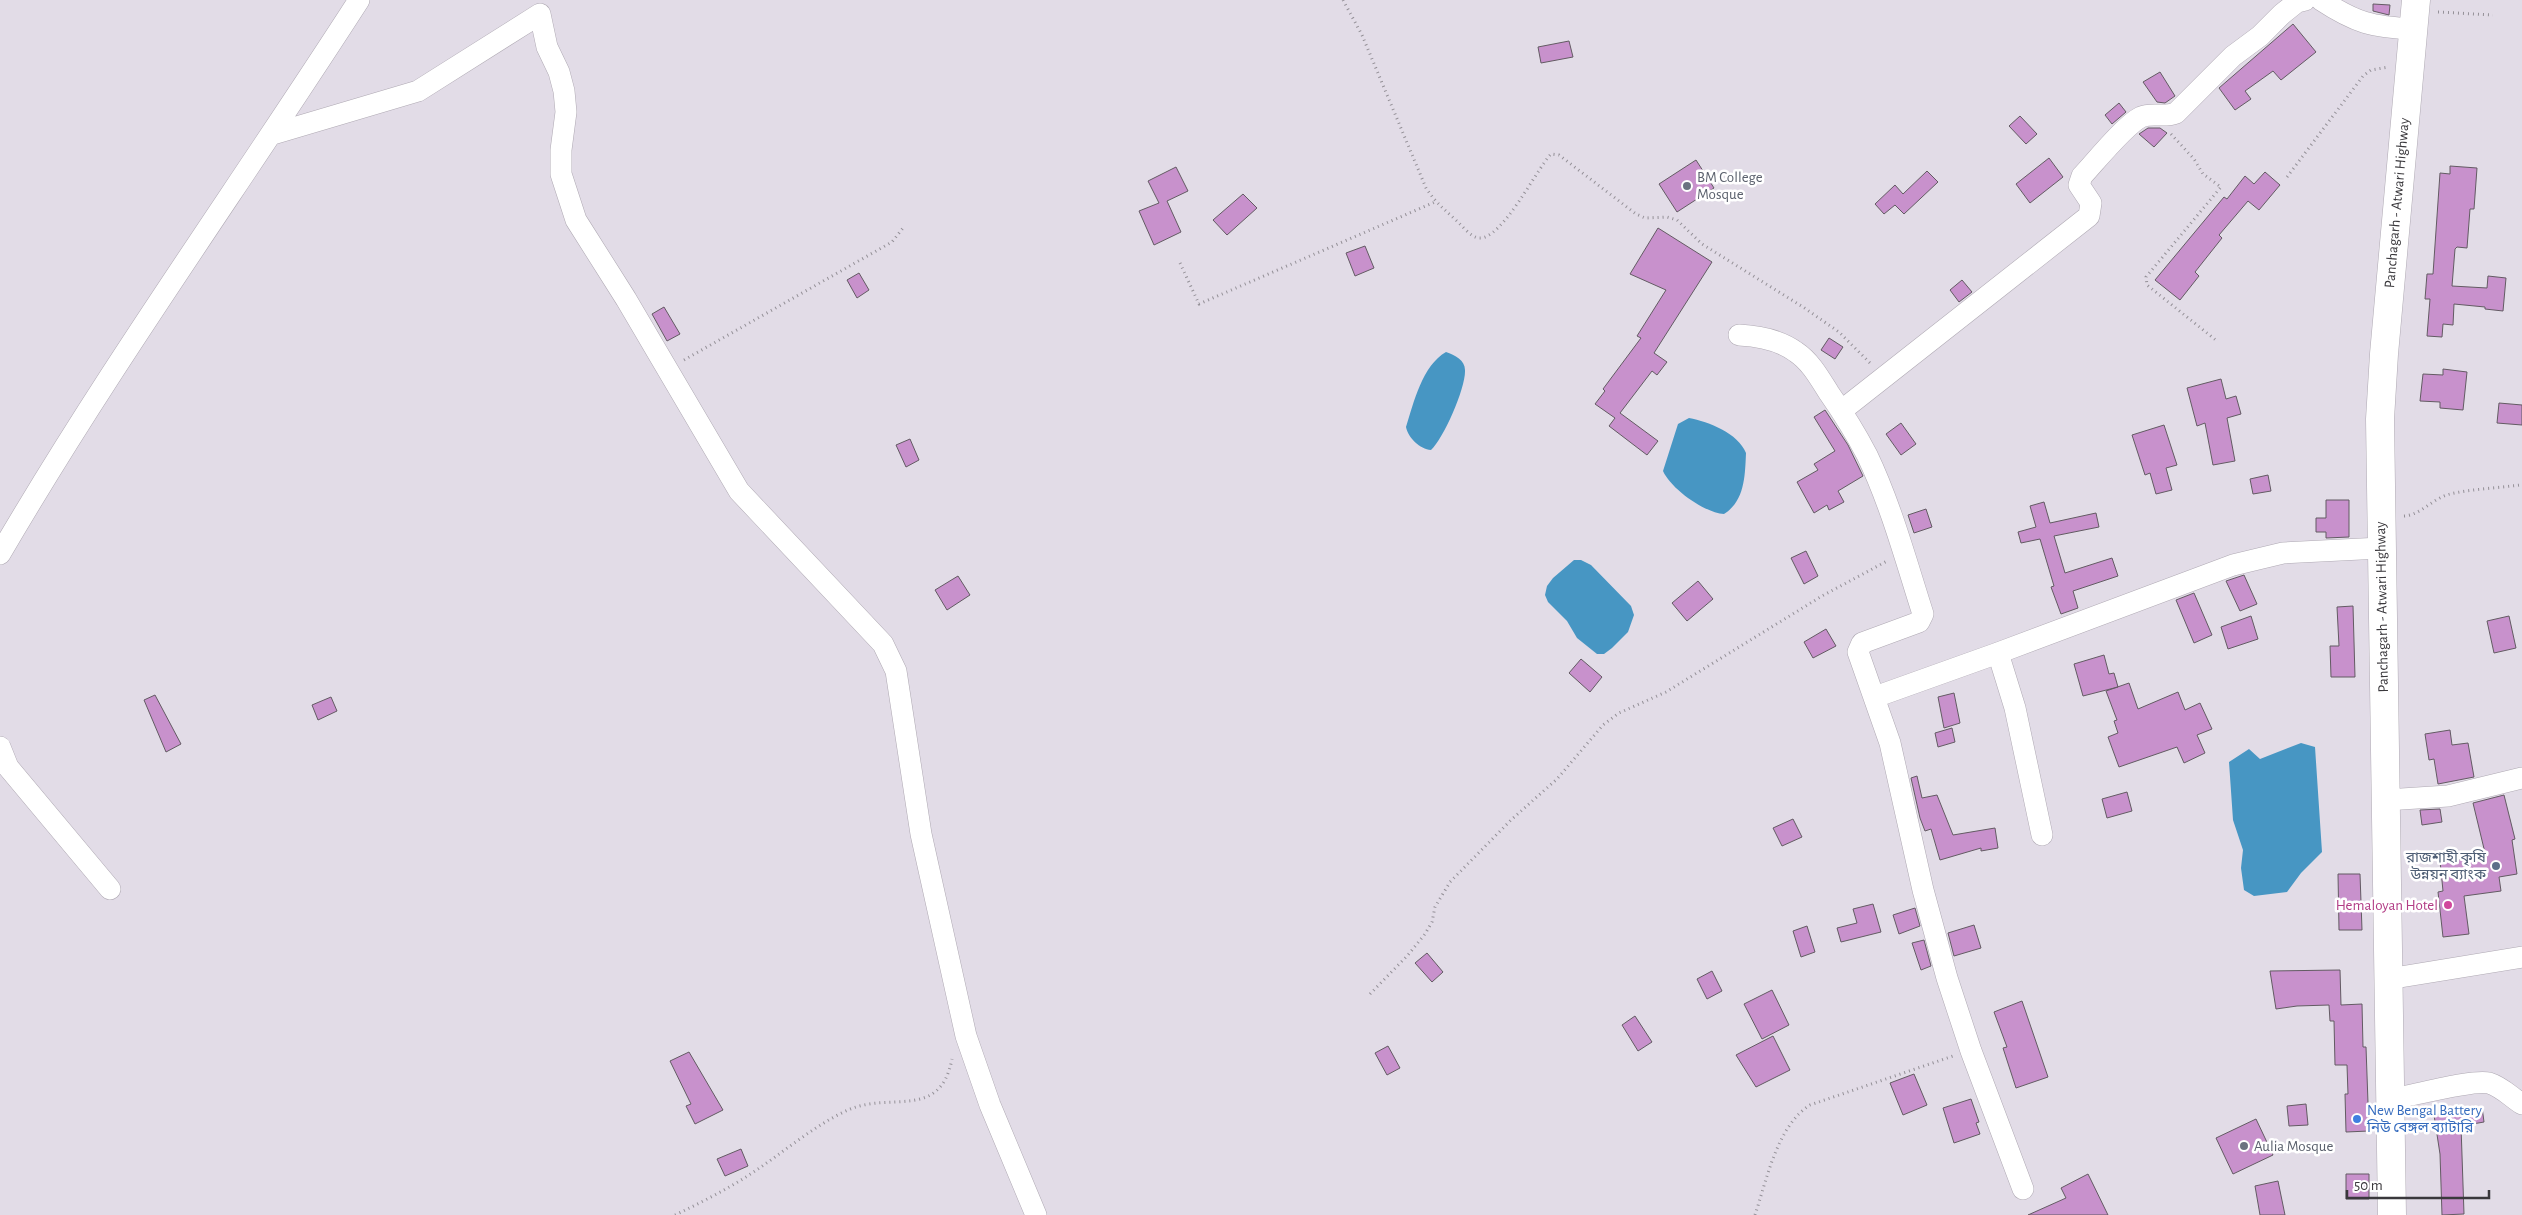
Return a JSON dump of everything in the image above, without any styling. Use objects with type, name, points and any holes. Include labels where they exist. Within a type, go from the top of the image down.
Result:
[{"type":"main road","name":"Panchagarh - Atwari Highway","points":[[2392,1215],[2380,419],[2414,13]]},
{"type":"street","points":[[0,554],[121,360],[273,134],[359,0]]},
{"type":"street","points":[[1841,411],[2089,216],[2091,203],[2080,185],[2082,176],[2142,117],[2166,117],[2176,113],[2233,56],[2260,36],[2297,2],[2305,0]]},
{"type":"street","points":[[2321,0],[2347,17],[2365,24],[2414,13]]},
{"type":"street","points":[[273,134],[418,91],[540,14],[547,47],[559,72],[564,91],[566,112],[561,150],[561,174],[576,220],[626,299],[666,370],[739,491],[883,644],[891,658],[900,695],[921,834],[966,1036],[994,1114],[1036,1215]]},
{"type":"street","points":[[1738,335],[1754,336],[1785,344],[1798,353],[1812,368],[1841,411],[1866,454],[1878,479],[1904,554],[1923,614],[1919,622],[1862,643],[1858,652],[1890,743],[1923,890],[1947,978],[1971,1051],[2023,1189]]},
{"type":"street","points":[[1875,697],[2181,584],[2258,558],[2311,550],[2382,548]]},
{"type":"street","points":[[1998,653],[2015,708],[2042,835]]},
{"type":"street","points":[[0,747],[8,767],[110,889]]},
{"type":"street","points":[[2386,800],[2448,796],[2522,778]]},
{"type":"street","points":[[2388,979],[2522,957]]},
{"type":"street","points":[[2390,1099],[2475,1082],[2488,1083],[2501,1088],[2522,1104]]},
{"type":"path","points":[[1343,0],[1362,36],[1426,188],[1435,202],[1470,233],[1478,238],[1486,238],[1496,230],[1525,192],[1546,160],[1551,154],[1558,155],[1636,214],[1645,218],[1667,217],[1677,220],[1702,244],[1803,307],[1839,332],[1884,377]]},
{"type":"path","points":[[2414,13],[2493,15]]},
{"type":"path","points":[[2287,177],[2363,76],[2380,67],[2410,66]]},
{"type":"path","points":[[2166,117],[2167,128],[2172,136],[2194,159],[2204,174],[2220,187],[2146,278],[2147,285],[2217,341]]},
{"type":"path","points":[[1180,263],[1199,304],[1435,202]]},
{"type":"path","points":[[666,370],[892,242],[902,228]]},
{"type":"path","points":[[2381,516],[2407,516],[2450,494],[2520,485]]},
{"type":"path","points":[[1370,994],[1408,955],[1425,934],[1435,907],[1450,882],[1511,820],[1557,779],[1603,725],[1633,705],[1666,692],[1863,572],[1904,554]]},
{"type":"path","points":[[675,1215],[753,1173],[847,1111],[874,1103],[918,1100],[932,1095],[943,1086],[949,1075],[955,1047],[966,1036]]},
{"type":"path","points":[[1755,1215],[1783,1136],[1799,1112],[1810,1105],[1971,1051]]},
{"type":"water","points":[[1446,352],[1456,356],[1463,363],[1465,366],[1464,378],[1458,400],[1448,424],[1431,450],[1423,448],[1415,442],[1409,435],[1406,427],[1425,375],[1438,358]]},
{"type":"water","points":[[1689,418],[1722,429],[1737,440],[1746,453],[1744,479],[1740,495],[1731,509],[1724,514],[1716,513],[1689,499],[1673,485],[1663,471],[1678,424]]},
{"type":"water","points":[[1574,560],[1581,560],[1591,565],[1631,606],[1634,615],[1628,632],[1604,654],[1597,654],[1577,638],[1567,621],[1548,602],[1545,595],[1547,586],[1553,578]]},
{"type":"water","points":[[2301,743],[2315,747],[2322,852],[2301,873],[2287,892],[2254,896],[2244,890],[2241,868],[2243,850],[2233,820],[2229,762],[2249,749],[2260,759]]},
{"type":"building","points":[[2373,4],[2390,5],[2389,15],[2373,11]]},
{"type":"building","points":[[2293,24],[2316,52],[2281,80],[2273,71],[2245,91],[2251,99],[2235,110],[2219,88]]},
{"type":"building","points":[[1569,41],[1573,57],[1541,63],[1538,47]]},
{"type":"building","points":[[2160,72],[2175,96],[2165,103],[2157,102],[2143,82]]},
{"type":"building","points":[[2119,103],[2126,112],[2112,124],[2105,115]]},
{"type":"building","points":[[2020,116],[2037,134],[2026,144],[2009,126]]},
{"type":"building","points":[[2148,128],[2160,128],[2167,133],[2154,147],[2139,134]]},
{"type":"building","points":[[2049,158],[2063,177],[2030,203],[2016,184]]},
{"type":"building","name":"BM College Mosque","points":[[1696,160],[1714,188],[1677,212],[1659,184]]},
{"type":"building","points":[[2450,166],[2477,168],[2474,209],[2470,209],[2467,248],[2457,247],[2455,249],[2452,286],[2487,288],[2488,276],[2506,278],[2503,311],[2454,304],[2453,325],[2443,324],[2442,337],[2427,336],[2430,299],[2425,299],[2427,274],[2433,274],[2440,173],[2450,174]]},
{"type":"building","points":[[1176,167],[1188,191],[1167,201],[1181,232],[1154,245],[1139,211],[1159,203],[1148,181]]},
{"type":"building","points":[[1927,171],[1938,182],[1904,214],[1895,205],[1884,214],[1875,204],[1895,185],[1903,194]]},
{"type":"building","points":[[2265,172],[2280,185],[2259,210],[2248,201],[2219,235],[2222,238],[2195,272],[2199,276],[2180,300],[2155,280],[2224,197],[2227,199],[2245,176],[2254,184]]},
{"type":"building","points":[[1243,194],[1257,208],[1227,235],[1213,220]]},
{"type":"building","points":[[1658,228],[1712,262],[1654,353],[1667,362],[1657,375],[1652,371],[1620,413],[1658,441],[1647,455],[1609,426],[1615,418],[1595,404],[1605,391],[1603,389],[1641,338],[1637,336],[1666,290],[1630,274]]},
{"type":"building","points":[[1365,246],[1374,268],[1355,276],[1346,253]]},
{"type":"building","points":[[859,273],[869,290],[857,298],[847,280]]},
{"type":"building","points":[[1962,280],[1972,292],[1959,302],[1950,290]]},
{"type":"building","points":[[664,307],[680,334],[667,341],[652,314]]},
{"type":"building","points":[[1829,338],[1843,347],[1835,359],[1821,350]]},
{"type":"building","points":[[2443,369],[2467,372],[2463,410],[2440,408],[2440,402],[2420,401],[2423,374],[2443,375]]},
{"type":"building","points":[[2221,379],[2226,399],[2236,396],[2241,414],[2227,418],[2235,461],[2213,465],[2205,423],[2197,426],[2187,388]]},
{"type":"building","points":[[2499,403],[2522,405],[2522,425],[2497,423]]},
{"type":"building","points":[[1825,410],[1848,445],[1863,476],[1838,491],[1844,502],[1829,510],[1827,505],[1814,513],[1797,482],[1818,470],[1814,464],[1835,451],[1814,417]]},
{"type":"building","points":[[1901,423],[1916,444],[1901,455],[1886,434]]},
{"type":"building","points":[[2164,425],[2177,465],[2166,468],[2172,490],[2156,494],[2150,473],[2145,475],[2132,435]]},
{"type":"building","points":[[910,439],[919,460],[906,467],[896,445]]},
{"type":"building","points":[[2268,475],[2271,491],[2253,494],[2250,479]]},
{"type":"building","points":[[2326,500],[2349,500],[2349,537],[2326,538],[2326,532],[2316,532],[2316,518],[2326,518]]},
{"type":"building","points":[[2044,502],[2050,523],[2096,513],[2099,527],[2054,536],[2065,573],[2112,558],[2118,576],[2073,591],[2078,608],[2061,614],[2051,587],[2054,586],[2040,539],[2021,543],[2018,532],[2036,527],[2030,506]]},
{"type":"building","points":[[1926,509],[1932,527],[1914,533],[1908,515]]},
{"type":"building","points":[[1806,551],[1818,576],[1804,584],[1791,558]]},
{"type":"building","points":[[2244,575],[2257,604],[2240,611],[2226,581]]},
{"type":"building","points":[[958,576],[970,595],[947,610],[935,590]]},
{"type":"building","points":[[1698,581],[1713,599],[1687,621],[1672,603]]},
{"type":"building","points":[[2194,593],[2212,635],[2194,643],[2176,600]]},
{"type":"building","points":[[2353,606],[2355,677],[2331,677],[2330,646],[2339,646],[2337,607]]},
{"type":"building","points":[[2251,616],[2258,639],[2228,649],[2221,627]]},
{"type":"building","points":[[2509,616],[2516,648],[2494,653],[2487,621]]},
{"type":"building","points":[[1826,629],[1836,646],[1813,658],[1804,642]]},
{"type":"building","points":[[2104,655],[2109,674],[2114,673],[2118,687],[2083,696],[2074,664]]},
{"type":"building","points":[[1581,659],[1602,677],[1590,692],[1569,673]]},
{"type":"building","points":[[2129,683],[2138,709],[2178,692],[2185,710],[2200,703],[2212,729],[2197,735],[2205,753],[2184,763],[2177,747],[2119,767],[2108,737],[2118,733],[2114,721],[2117,720],[2106,691]]},
{"type":"building","points":[[1954,693],[1960,723],[1944,728],[1938,697]]},
{"type":"building","points":[[155,695],[181,744],[166,752],[144,700]]},
{"type":"building","points":[[331,697],[337,711],[318,720],[312,705]]},
{"type":"building","points":[[1952,728],[1955,742],[1938,747],[1935,733]]},
{"type":"building","points":[[2450,730],[2452,745],[2468,743],[2474,777],[2438,784],[2434,759],[2429,760],[2425,734]]},
{"type":"building","points":[[1917,776],[1922,798],[1937,795],[1953,835],[1995,828],[1998,848],[1981,851],[1981,848],[1940,860],[1931,829],[1925,831],[1920,818],[1911,778]]},
{"type":"building","points":[[2127,792],[2132,811],[2107,818],[2102,799]]},
{"type":"building","points":[[2504,795],[2515,839],[2512,840],[2517,874],[2499,877],[2501,891],[2464,896],[2469,934],[2443,937],[2438,892],[2443,891],[2440,861],[2486,857],[2473,803]]},
{"type":"building","points":[[2440,809],[2442,822],[2422,825],[2420,810]]},
{"type":"building","points":[[1793,819],[1802,837],[1782,846],[1773,828]]},
{"type":"building","points":[[2338,874],[2360,874],[2362,930],[2339,930]]},
{"type":"building","points":[[1873,904],[1881,932],[1841,942],[1837,928],[1857,923],[1853,909]]},
{"type":"building","points":[[1915,908],[1920,926],[1899,934],[1893,915]]},
{"type":"building","points":[[1974,925],[1981,948],[1954,956],[1948,933]]},
{"type":"building","points":[[1807,926],[1815,952],[1801,957],[1793,931]]},
{"type":"building","points":[[1924,940],[1931,966],[1921,970],[1912,943]]},
{"type":"building","points":[[1427,953],[1443,972],[1432,982],[1415,963]]},
{"type":"building","points":[[2340,970],[2341,1005],[2362,1004],[2363,1047],[2366,1047],[2369,1131],[2346,1132],[2345,1094],[2348,1094],[2347,1065],[2335,1065],[2334,1021],[2330,1021],[2329,1005],[2276,1009],[2270,971]]},
{"type":"building","points":[[1712,971],[1722,991],[1707,999],[1697,979]]},
{"type":"building","points":[[1772,990],[1789,1025],[1762,1039],[1744,1004]]},
{"type":"building","points":[[2022,1001],[2048,1077],[2016,1088],[2003,1048],[2007,1047],[1994,1012]]},
{"type":"building","points":[[1635,1016],[1652,1042],[1638,1051],[1622,1025]]},
{"type":"building","points":[[1773,1036],[1790,1070],[1756,1087],[1736,1055]]},
{"type":"building","points":[[1388,1046],[1400,1068],[1387,1075],[1375,1053]]},
{"type":"building","points":[[689,1052],[723,1110],[695,1124],[686,1106],[691,1104],[670,1061]]},
{"type":"building","points":[[1914,1074],[1927,1105],[1903,1115],[1890,1083]]},
{"type":"building","points":[[1971,1099],[1979,1122],[1976,1123],[1980,1134],[1954,1143],[1943,1108]]},
{"type":"building","points":[[2306,1104],[2308,1125],[2289,1126],[2287,1106]]},
{"type":"building","points":[[2482,1107],[2484,1122],[2461,1126],[2464,1214],[2442,1215],[2440,1154],[2434,1115]]},
{"type":"building","name":"Aulia Mosque","points":[[2256,1119],[2273,1155],[2233,1174],[2216,1138]]},
{"type":"building","points":[[741,1149],[748,1166],[725,1176],[717,1159]]},
{"type":"building","points":[[2088,1174],[2108,1215],[2028,1215],[2066,1198],[2061,1188]]},
{"type":"building","points":[[2346,1174],[2369,1174],[2369,1199],[2346,1199]]},
{"type":"building","points":[[2278,1181],[2285,1215],[2260,1215],[2255,1186]]},
{"type":"place","name":"BM College Mosque","points":[[1687,186]]},
{"type":"place","name":"রাজশাহী কৃষি উন্নয়ন ব্যাংক","points":[[2496,866]]},
{"type":"place","name":"Hemaloyan Hotel","points":[[2448,905]]},
{"type":"place","name":"New Bengal Battery নিউ বেঙ্গল ব্যাটারি","points":[[2357,1119]]},
{"type":"place","name":"Aulia Mosque","points":[[2244,1146]]}]
